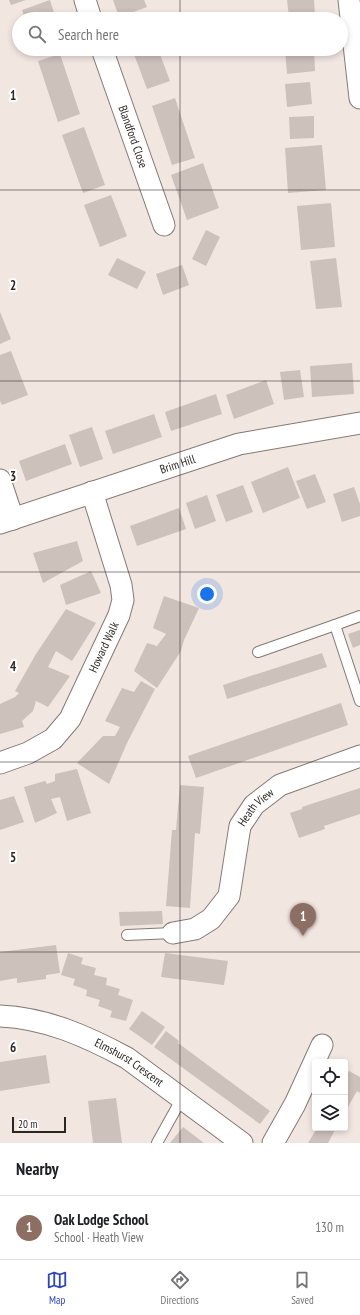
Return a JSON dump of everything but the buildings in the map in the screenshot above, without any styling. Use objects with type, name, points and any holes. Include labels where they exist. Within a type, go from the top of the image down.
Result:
[{"type":"street","points":[[85,0],[89,12]]},
{"type":"street","points":[[349,0],[360,98]]},
{"type":"street","name":"Blandford Close","points":[[104,56],[164,225]]},
{"type":"street","name":"Brim Hill","points":[[7,521],[239,444],[360,423]]},
{"type":"street","points":[[0,480],[7,521]]},
{"type":"street","name":"Howard Walk","points":[[0,763],[28,753],[53,739],[70,719],[119,615],[123,600],[121,585],[92,492]]},
{"type":"street","name":"Heath View","points":[[173,933],[195,929],[211,919],[229,896],[240,826],[254,805],[280,785],[360,756]]},
{"type":"street","name":"Elmshurst Crescent","points":[[0,1016],[18,1016],[76,1032],[127,1058],[242,1143]]},
{"type":"street","points":[[273,1143],[296,1104],[322,1045]]},
{"type":"lane","points":[[258,652],[360,616]]},
{"type":"lane","points":[[336,625],[360,700]]},
{"type":"lane","points":[[127,935],[173,933]]},
{"type":"lane","points":[[157,1143],[182,1098]]},
{"type":"place","name":"Oak Lodge School","points":[[303,936]]}]
